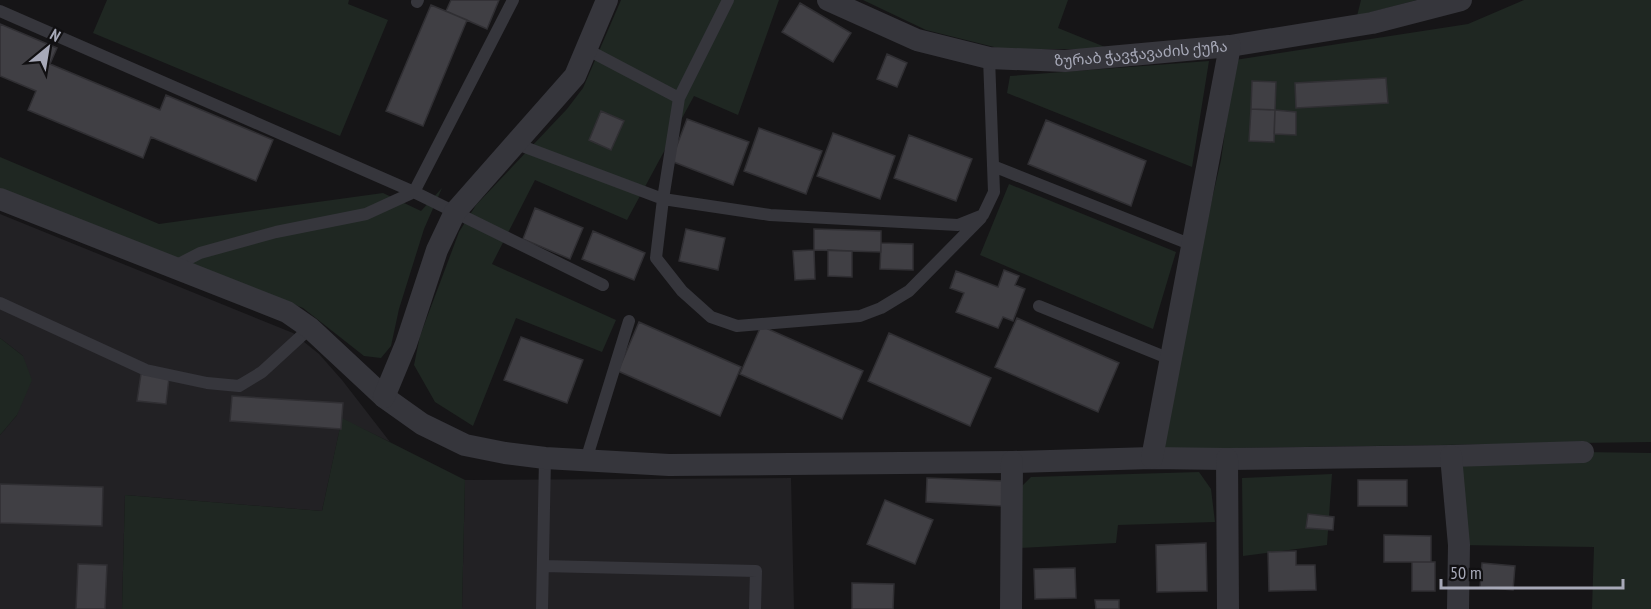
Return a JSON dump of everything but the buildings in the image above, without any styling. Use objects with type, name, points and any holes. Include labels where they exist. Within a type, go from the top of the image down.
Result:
[{"type":"street","points":[[384,397],[406,344],[437,250],[455,212],[575,76],[607,0]]},
{"type":"street","name":"ზურაბ ჭავჭავაძის ქუჩა","points":[[828,0],[917,40],[989,58],[1065,61],[1230,46],[1372,23],[1461,0]]},
{"type":"street","points":[[1152,458],[1230,46]]},
{"type":"street","points":[[0,199],[287,312],[310,328],[384,397],[422,424],[465,445],[505,453],[545,458],[669,465],[1450,456],[1583,452]]},
{"type":"street","points":[[1450,456],[1459,545],[1458,609]]},
{"type":"street","points":[[1227,459],[1228,609]]},
{"type":"street","points":[[1011,609],[1012,462]]},
{"type":"lane","points":[[173,267],[200,253],[276,232],[366,214],[414,192],[513,0]]},
{"type":"lane","points":[[728,0],[679,98],[656,258],[682,291],[711,317],[737,326],[860,316],[881,308],[909,291],[983,215],[994,192],[989,58]]},
{"type":"lane","points":[[0,11],[414,192],[603,285]]},
{"type":"lane","points":[[586,49],[679,98]]},
{"type":"lane","points":[[514,143],[663,199],[770,215],[958,225],[983,215]]},
{"type":"lane","points":[[993,166],[1192,245]]},
{"type":"lane","points":[[0,303],[146,370],[207,383],[239,386],[262,372],[310,328]]},
{"type":"lane","points":[[1039,306],[1170,359]]},
{"type":"lane","points":[[586,460],[629,321]]},
{"type":"lane","points":[[542,609],[545,458]]},
{"type":"lane","points":[[543,566],[756,571],[755,609]]},
{"type":"shaded area","points":[[107,0],[349,0],[348,4],[388,20],[340,136],[93,33]]},
{"type":"shaded area","points":[[621,0],[779,0],[738,115],[694,96],[627,220],[535,180],[492,264],[616,320],[602,352],[516,318],[473,426],[435,402],[414,365],[420,336],[459,232],[476,205],[567,109],[583,88]]},
{"type":"shaded area","points":[[863,0],[1068,0],[1058,28],[1110,49],[1002,49],[926,30]]},
{"type":"shaded area","points":[[1361,0],[1417,0],[1357,16]]},
{"type":"shaded area","points":[[1524,0],[1651,0],[1651,442],[1162,449],[1180,339],[1221,160],[1235,60],[1468,24]]},
{"type":"shaded area","points":[[1209,61],[1192,167],[1007,93],[1010,76]]},
{"type":"shaded area","points":[[0,157],[159,224],[383,193],[421,211],[442,188],[424,229],[399,309],[391,346],[381,358],[364,356],[303,308],[0,188]]},
{"type":"shaded area","points":[[1009,184],[1176,252],[1153,329],[980,255]]},
{"type":"shaded area","points":[[0,214],[293,333],[319,354],[390,442],[342,419],[322,511],[125,495],[122,609],[0,609],[0,435],[17,415],[23,356],[0,338]]},
{"type":"shaded area","points":[[0,338],[23,356],[32,380],[17,415],[0,435]]},
{"type":"shaded area","points":[[342,418],[465,480],[462,609],[122,609],[125,495],[322,511]]},
{"type":"shaded area","points":[[1583,452],[1651,453],[1651,609],[1592,609],[1594,547],[1459,545],[1451,456]]},
{"type":"shaded area","points":[[1199,472],[1211,489],[1215,522],[1118,525],[1116,543],[1020,548],[1020,488],[1031,477]]},
{"type":"shaded area","points":[[1332,474],[1327,545],[1243,556],[1242,478]]},
{"type":"shaded area","points":[[791,478],[794,609],[462,609],[465,480]]}]
